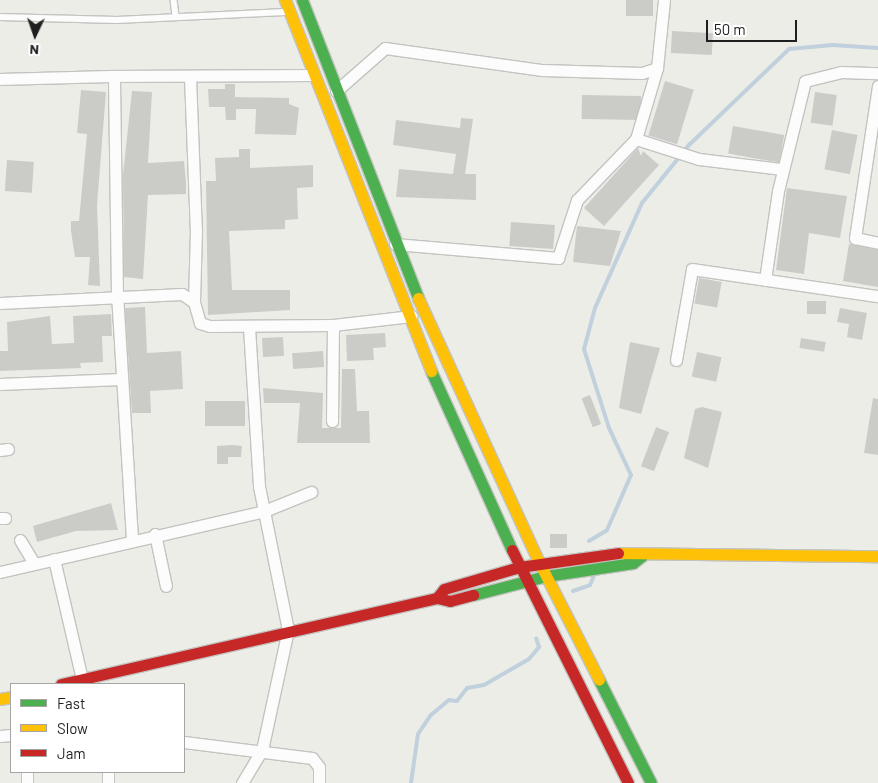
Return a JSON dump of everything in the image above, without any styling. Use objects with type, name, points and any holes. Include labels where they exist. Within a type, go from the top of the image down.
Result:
[{"type":"main road","points":[[285,0],[406,318],[525,580],[628,783]]},
{"type":"main road","points":[[304,4],[395,244],[423,311],[539,562],[651,783]]},
{"type":"main road","points":[[437,598],[444,589],[519,566],[632,551],[642,556],[878,556]]},
{"type":"main road","points":[[65,683],[288,630],[437,598],[450,601],[525,580],[633,562],[642,556]]},
{"type":"street","points":[[395,244],[558,258],[576,200],[636,139],[657,68],[664,0]]},
{"type":"street","points":[[336,91],[385,48],[542,70],[642,72],[657,68]]},
{"type":"street","points":[[765,280],[782,169],[805,81],[841,72],[878,73]]},
{"type":"street","points":[[0,79],[114,76],[190,77],[200,74],[314,75]]},
{"type":"street","points":[[114,76],[117,294],[132,539]]},
{"type":"street","points":[[190,77],[196,230],[194,302],[203,325],[332,325],[406,318],[423,311]]},
{"type":"street","points":[[878,86],[873,155],[856,238],[878,243]]},
{"type":"street","points":[[636,139],[682,154],[782,169]]},
{"type":"street","points":[[676,360],[692,269],[878,296]]},
{"type":"street","points":[[0,303],[117,294],[182,294],[194,302]]},
{"type":"street","points":[[332,325],[332,421]]},
{"type":"street","points":[[242,783],[262,750],[288,630],[264,511],[248,326]]},
{"type":"street","points":[[0,384],[122,379]]},
{"type":"street","points":[[0,572],[132,539],[264,511],[311,492]]},
{"type":"street","points":[[155,534],[166,586]]},
{"type":"street","points":[[20,540],[34,563]]},
{"type":"street","points":[[54,559],[82,679]]},
{"type":"street","points":[[185,742],[262,750],[312,758],[319,767],[319,783]]},
{"type":"lane","points":[[174,0],[176,17]]},
{"type":"lane","points":[[0,18],[176,17],[289,12],[304,4]]},
{"type":"building","points":[[626,0],[653,0],[653,16],[626,16]]},
{"type":"building","points":[[672,31],[713,33],[712,55],[671,53]]},
{"type":"building","points":[[665,81],[694,90],[677,144],[648,136]]},
{"type":"building","points":[[225,84],[235,84],[235,97],[289,98],[289,104],[299,108],[296,135],[255,134],[256,109],[236,109],[236,120],[226,120],[225,107],[209,107],[208,89],[225,89]]},
{"type":"building","points":[[81,90],[106,92],[97,205],[100,286],[88,285],[90,257],[75,257],[71,231],[71,221],[79,221],[87,134],[77,133]]},
{"type":"building","points":[[132,91],[152,92],[148,163],[184,161],[186,183],[186,194],[148,195],[143,279],[124,277],[123,175]]},
{"type":"building","points":[[815,92],[837,95],[832,126],[811,123]]},
{"type":"building","points":[[582,95],[641,96],[641,120],[582,119]]},
{"type":"building","points":[[461,118],[473,119],[465,174],[476,174],[476,200],[396,197],[399,169],[453,174],[456,154],[393,145],[396,120],[460,128]]},
{"type":"building","points":[[733,126],[784,135],[779,163],[728,154]]},
{"type":"building","points":[[832,130],[858,135],[850,174],[824,169]]},
{"type":"building","points":[[638,148],[641,156],[643,151],[659,165],[604,226],[584,208]]},
{"type":"building","points":[[239,149],[250,149],[250,168],[313,165],[313,187],[297,188],[298,219],[285,220],[285,229],[229,231],[232,290],[290,290],[290,310],[208,315],[206,181],[216,181],[215,158],[239,157]]},
{"type":"building","points":[[7,160],[34,162],[32,193],[5,191]]},
{"type":"building","points":[[787,188],[847,196],[840,238],[809,233],[804,274],[776,270]]},
{"type":"building","points":[[511,222],[555,225],[553,249],[509,246]]},
{"type":"building","points":[[577,226],[621,231],[610,266],[573,262]]},
{"type":"building","points":[[849,244],[878,250],[878,287],[843,281]]},
{"type":"building","points":[[699,278],[722,282],[717,308],[694,304]]},
{"type":"building","points":[[807,301],[826,301],[826,314],[807,314]]},
{"type":"building","points":[[145,307],[147,353],[181,351],[183,389],[150,391],[151,413],[132,413],[125,308]]},
{"type":"building","points":[[840,308],[867,313],[862,340],[847,337],[849,324],[837,322]]},
{"type":"building","points":[[111,314],[112,336],[102,336],[103,362],[80,363],[81,368],[0,371],[0,351],[8,351],[7,322],[50,316],[52,344],[74,343],[73,316]]},
{"type":"building","points":[[385,333],[386,347],[373,348],[374,360],[347,361],[346,335]]},
{"type":"building","points":[[283,337],[284,356],[263,357],[262,338]]},
{"type":"building","points":[[801,338],[826,342],[824,352],[799,348]]},
{"type":"building","points":[[630,342],[660,348],[641,414],[619,408]]},
{"type":"building","points":[[323,351],[324,367],[293,369],[292,353]]},
{"type":"building","points":[[697,352],[721,357],[716,382],[692,376]]},
{"type":"building","points":[[342,369],[355,369],[357,411],[369,411],[370,443],[297,443],[300,403],[264,403],[263,388],[323,393],[322,428],[341,428]]},
{"type":"building","points":[[590,395],[601,424],[593,427],[582,398]]},
{"type":"building","points":[[873,398],[878,399],[878,455],[864,453]]},
{"type":"building","points":[[205,401],[245,401],[245,426],[205,426]]},
{"type":"building","points":[[702,407],[722,412],[708,468],[684,458],[695,409]]},
{"type":"building","points":[[656,427],[669,432],[654,471],[641,466]]},
{"type":"building","points":[[217,446],[242,446],[241,457],[228,457],[228,464],[217,464]]},
{"type":"building","points":[[111,503],[118,530],[76,531],[37,542],[33,526]]},
{"type":"building","points":[[550,534],[567,534],[567,548],[550,548]]},
{"type":"waterway","points":[[589,541],[607,530],[631,475],[609,428],[584,349],[595,308],[642,203],[689,145],[789,49],[833,45],[878,48]]},
{"type":"waterway","points":[[573,591],[590,585],[595,573]]},
{"type":"waterway","points":[[411,783],[418,734],[431,715],[449,700],[457,701],[467,688],[484,685],[529,659],[539,647],[536,638]]},
{"type":"traffic: fast","points":[[302,0],[418,298]]},
{"type":"traffic: fast","points":[[431,371],[512,550]]},
{"type":"traffic: fast","points":[[473,595],[546,576],[633,563],[642,556]]},
{"type":"traffic: fast","points":[[599,680],[651,783]]},
{"type":"traffic: slow","points":[[285,0],[431,371]]},
{"type":"traffic: slow","points":[[418,298],[539,562],[599,680]]},
{"type":"traffic: slow","points":[[618,553],[878,556]]},
{"type":"traffic: slow","points":[[0,699],[10,697]]},
{"type":"traffic: jam","points":[[512,550],[628,783]]},
{"type":"traffic: jam","points":[[437,598],[444,589],[519,567],[618,553]]},
{"type":"traffic: jam","points":[[65,683],[437,598],[450,601],[473,595]]}]
